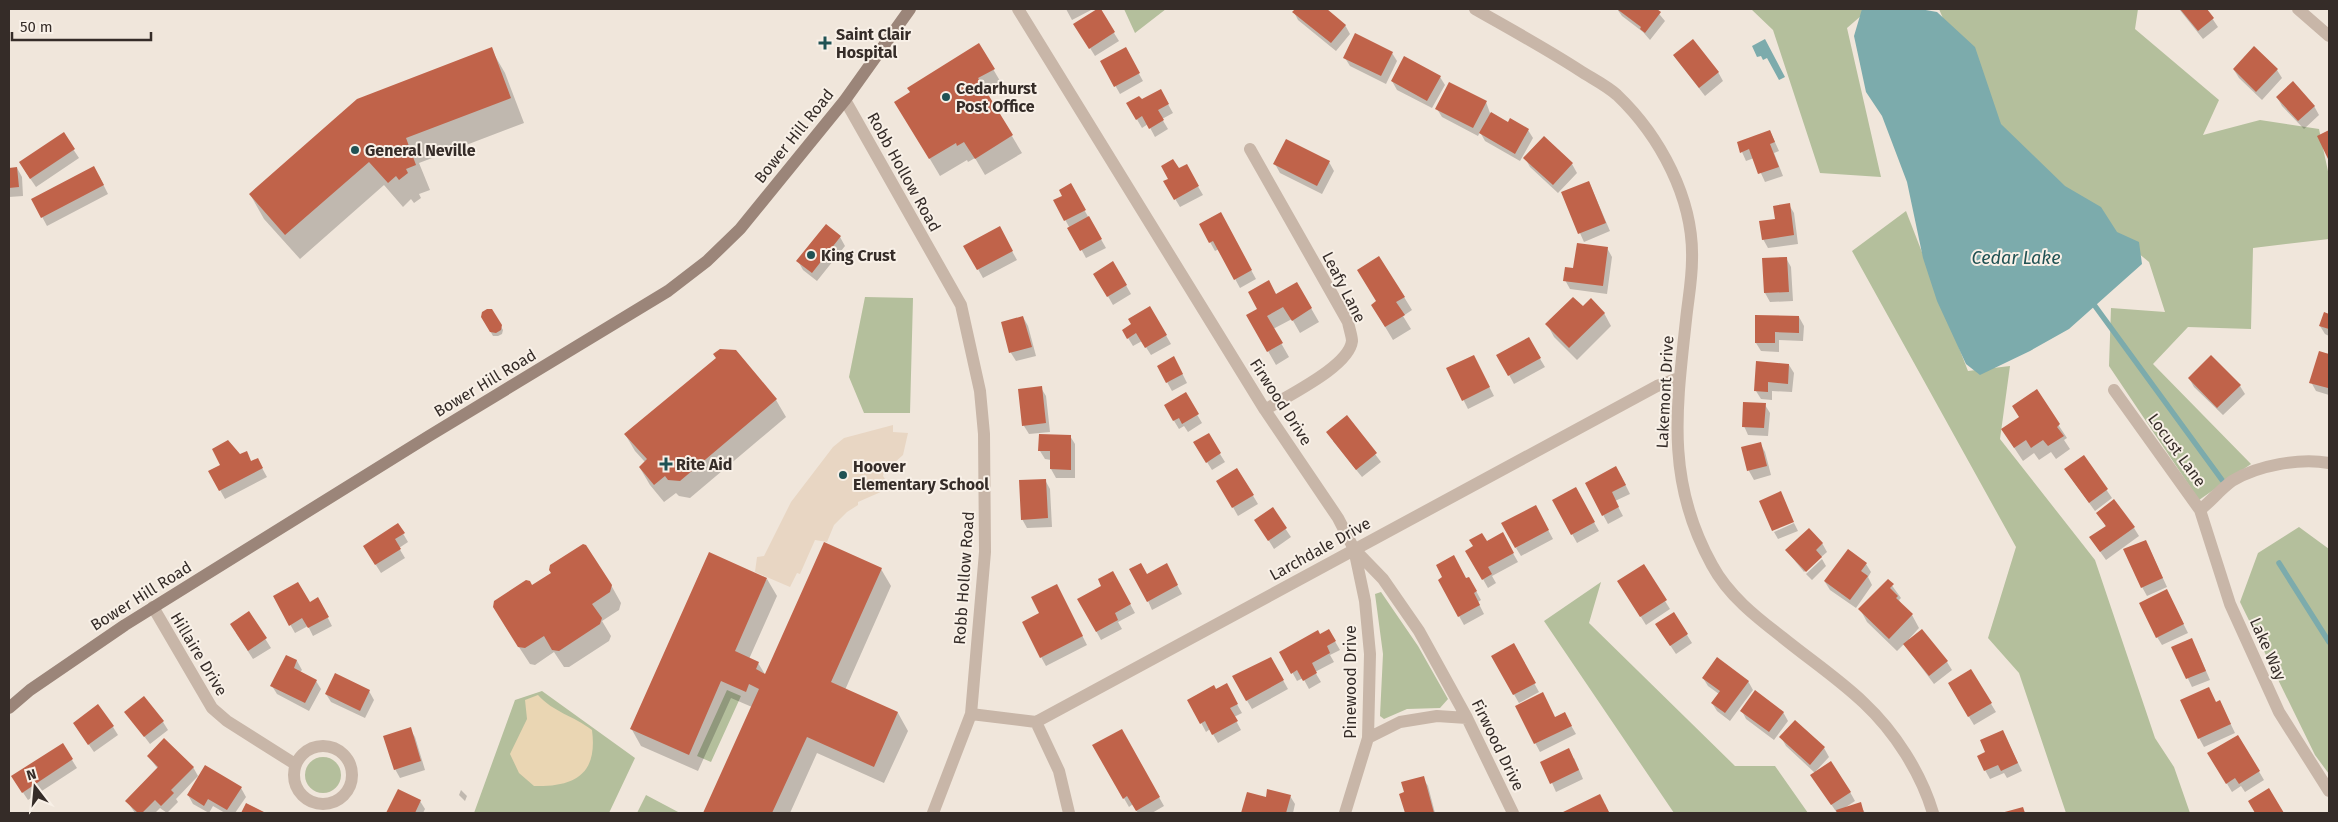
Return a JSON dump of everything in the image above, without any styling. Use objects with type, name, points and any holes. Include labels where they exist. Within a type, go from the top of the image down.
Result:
[{"type":"main road","name":"Bower Hill Road","points":[[9,708],[30,690],[79,655],[153,607],[668,291],[707,261],[740,229],[845,100],[910,9]]},
{"type":"street","name":"Firwood Drive","points":[[1018,9],[1265,410],[1338,518],[1354,549],[1383,579],[1419,631],[1467,718],[1513,813]]},
{"type":"street","name":"Lakemont Drive","points":[[1474,9],[1556,55],[1615,93],[1640,120],[1660,148],[1682,199],[1692,259],[1679,378],[1677,457],[1682,492],[1693,528],[1713,568],[1744,608],[1865,704],[1894,737],[1914,768],[1933,813]]},
{"type":"street","points":[[2298,9],[2329,36]]},
{"type":"street","name":"Robb Hollow Road","points":[[845,100],[960,305],[980,391],[984,434],[985,552],[971,714],[933,813]]},
{"type":"street","name":"Leafy Lane","points":[[1250,149],[1348,322],[1352,341],[1347,354],[1336,365],[1265,410]]},
{"type":"street","name":"Larchdale Drive","points":[[1036,722],[1656,386],[1679,378]]},
{"type":"street","name":"Locust Lane","points":[[2114,390],[2200,510],[2233,481],[2275,464],[2311,460],[2329,463]]},
{"type":"street","name":"Lake Way","points":[[2200,510],[2230,604],[2279,712],[2329,791]]},
{"type":"street","name":"Pinewood Drive","points":[[1345,813],[1368,738],[1370,654],[1365,601],[1354,549]]},
{"type":"street","name":"Hillaire Drive","points":[[153,607],[212,708],[227,721],[295,764]]},
{"type":"street","points":[[971,714],[1036,722],[1059,771],[1069,813]]},
{"type":"street","points":[[1368,738],[1400,722],[1437,716],[1467,718]]},
{"type":"street","points":[[316,746],[334,748],[342,753],[352,769],[349,788],[335,802],[315,804],[299,793],[294,784],[295,764],[300,756],[316,746]]},
{"type":"green space","points":[[1124,9],[1166,9],[1135,33]]},
{"type":"green space","points":[[1751,9],[1869,9],[1847,28],[1881,177],[1820,173],[1773,30]]},
{"type":"green space","points":[[1939,9],[2138,9],[2135,29],[2219,100],[2203,135],[2260,120],[2319,129],[2329,176],[2329,239],[2253,248],[2251,329],[2188,327],[2153,364],[2251,464],[2199,500],[2109,366],[2111,308],[2165,312],[2149,262],[1992,133]]},
{"type":"green space","points":[[1906,211],[1968,371],[2010,366],[2000,439],[2095,560],[2155,738],[2174,767],[2190,813],[2066,813],[2019,673],[1988,638],[2016,547],[1852,251]]},
{"type":"green space","points":[[865,297],[913,298],[910,413],[864,413],[849,377]]},
{"type":"green space","points":[[2299,527],[2329,549],[2329,774],[2315,755],[2240,602],[2258,553]]},
{"type":"green space","points":[[1601,582],[1589,623],[1735,766],[1775,766],[1808,813],[1674,813],[1544,621]]},
{"type":"green space","points":[[1381,592],[1418,646],[1448,699],[1440,708],[1407,709],[1384,719],[1380,716],[1383,654],[1375,594]]},
{"type":"green space","points":[[727,690],[741,696],[711,762],[697,756]]},
{"type":"green space","points":[[542,691],[635,758],[609,813],[474,813],[515,700]]},
{"type":"green space","points":[[323,757],[330,758],[336,762],[340,768],[340,782],[336,788],[330,792],[323,793],[316,792],[310,788],[306,782],[305,775],[306,768],[310,762],[316,758]]},
{"type":"green space","points":[[646,795],[680,813],[637,813]]},
{"type":"sand","points":[[538,695],[550,706],[592,730],[593,745],[591,758],[587,768],[572,781],[548,786],[534,786],[519,773],[510,754],[527,719],[525,700]]},
{"type":"shaded area","points":[[893,425],[893,432],[908,433],[903,455],[884,472],[883,476],[892,490],[883,491],[858,502],[858,505],[847,512],[834,525],[827,542],[815,540],[800,574],[797,573],[790,587],[755,572],[757,557],[764,556],[791,502],[833,447],[844,438]]},
{"type":"water","name":"Cedar Lake","points":[[1862,9],[1920,9],[1937,12],[1975,47],[2001,124],[2065,186],[2101,207],[2117,232],[2139,242],[2142,264],[2069,329],[2030,351],[1980,375],[1966,364],[1937,301],[1923,258],[1907,182],[1882,116],[1866,92],[1854,36]]},
{"type":"water","points":[[1765,39],[1785,77],[1779,80],[1767,58],[1763,60],[1761,56],[1757,57],[1752,46]]},
{"type":"building","points":[[1097,9],[1101,9],[1115,32],[1089,49],[1073,24]]},
{"type":"building","points":[[1295,9],[1327,9],[1346,25],[1331,43],[1292,12]]},
{"type":"building","points":[[1617,9],[1657,9],[1661,12],[1645,33],[1640,29],[1641,27]]},
{"type":"building","points":[[2180,9],[2207,9],[2214,18],[2198,31]]},
{"type":"building","points":[[1355,33],[1393,52],[1381,76],[1343,58]]},
{"type":"building","points":[[1693,39],[1719,72],[1699,88],[1673,55]]},
{"type":"building","name":"Cedarhurst Post Office","points":[[979,43],[995,69],[978,78],[1013,135],[975,159],[964,142],[957,146],[956,143],[929,159],[894,102],[910,92],[907,88]]},
{"type":"building","points":[[2254,46],[2278,69],[2256,92],[2233,69]]},
{"type":"building","name":"General Neville","points":[[492,47],[511,98],[406,138],[416,165],[406,169],[408,173],[399,180],[396,176],[388,183],[369,162],[285,235],[249,194],[357,99]]},
{"type":"building","points":[[1126,47],[1140,73],[1114,87],[1100,61]]},
{"type":"building","points":[[1404,56],[1441,76],[1427,101],[1391,81]]},
{"type":"building","points":[[2293,81],[2315,106],[2298,121],[2276,97]]},
{"type":"building","points":[[1449,82],[1487,101],[1473,128],[1435,109]]},
{"type":"building","points":[[1161,89],[1169,104],[1158,110],[1164,120],[1149,129],[1142,116],[1136,120],[1126,103],[1139,96],[1142,99]]},
{"type":"building","points":[[1491,112],[1508,122],[1510,118],[1529,129],[1515,154],[1479,133]]},
{"type":"building","points":[[1770,130],[1775,142],[1770,144],[1779,167],[1758,174],[1749,149],[1740,153],[1737,142]]},
{"type":"building","points":[[2329,130],[2329,161],[2317,136]]},
{"type":"building","points":[[64,132],[75,149],[30,179],[19,162]]},
{"type":"building","points":[[1544,136],[1573,163],[1553,185],[1523,158]]},
{"type":"building","points":[[1286,139],[1330,161],[1317,186],[1273,164]]},
{"type":"building","points":[[1173,159],[1179,168],[1187,164],[1199,186],[1174,200],[1163,181],[1168,179],[1161,166]]},
{"type":"building","points":[[94,166],[104,185],[41,218],[31,199]]},
{"type":"building","points":[[17,167],[19,187],[9,188],[9,168]]},
{"type":"building","points":[[1589,181],[1606,223],[1578,234],[1561,192]]},
{"type":"building","points":[[1071,183],[1086,210],[1064,221],[1053,200],[1062,196],[1059,190]]},
{"type":"building","points":[[1790,203],[1794,235],[1762,240],[1759,221],[1775,219],[1773,206]]},
{"type":"building","points":[[1221,212],[1252,270],[1234,280],[1213,241],[1209,243],[1199,224]]},
{"type":"building","points":[[1089,216],[1102,239],[1080,251],[1067,228]]},
{"type":"building","points":[[826,224],[841,236],[812,273],[796,261]]},
{"type":"building","points":[[1000,226],[1013,251],[977,270],[963,246]]},
{"type":"building","points":[[1577,243],[1608,247],[1603,286],[1563,281],[1565,267],[1573,268]]},
{"type":"building","points":[[1379,256],[1405,297],[1396,302],[1405,315],[1385,327],[1371,305],[1376,301],[1357,270]]},
{"type":"building","points":[[1787,257],[1789,292],[1764,293],[1762,258]]},
{"type":"building","points":[[1113,261],[1127,285],[1107,297],[1093,274]]},
{"type":"building","points":[[1269,280],[1276,294],[1297,282],[1312,308],[1292,321],[1283,307],[1267,316],[1283,343],[1267,352],[1246,315],[1257,309],[1248,292]]},
{"type":"building","points":[[1573,297],[1583,306],[1591,298],[1605,313],[1569,348],[1545,324]]},
{"type":"building","points":[[1150,306],[1167,335],[1145,348],[1136,333],[1127,339],[1122,330],[1131,324],[1128,319]]},
{"type":"building","points":[[492,309],[502,325],[501,330],[496,333],[490,332],[481,317],[482,312]]},
{"type":"building","points":[[2324,312],[2329,314],[2329,329],[2319,326]]},
{"type":"building","points":[[1755,315],[1799,316],[1799,333],[1775,332],[1775,343],[1755,343]]},
{"type":"building","points":[[1023,316],[1032,347],[1009,353],[1001,322]]},
{"type":"building","points":[[1529,337],[1541,358],[1508,376],[1496,355]]},
{"type":"building","name":"Rite Aid","points":[[720,349],[736,350],[777,399],[680,481],[668,480],[665,476],[654,485],[639,467],[647,459],[624,434],[716,358],[713,354]]},
{"type":"building","points":[[2319,351],[2329,354],[2328,388],[2309,383]]},
{"type":"building","points":[[1474,355],[1490,387],[1462,401],[1446,368]]},
{"type":"building","points":[[2211,355],[2241,385],[2217,408],[2188,378]]},
{"type":"building","points":[[1174,356],[1183,374],[1166,383],[1157,366]]},
{"type":"building","points":[[1756,361],[1789,364],[1788,384],[1768,382],[1768,392],[1754,391]]},
{"type":"building","points":[[1042,386],[1046,423],[1022,426],[1018,389]]},
{"type":"building","points":[[2037,389],[2060,424],[2057,427],[2064,436],[2048,446],[2043,440],[2031,448],[2026,440],[2014,448],[2001,429],[2019,417],[2012,406]]},
{"type":"building","points":[[1186,392],[1199,414],[1182,424],[1179,418],[1173,421],[1164,405]]},
{"type":"building","points":[[1743,402],[1766,403],[1764,428],[1742,427]]},
{"type":"building","points":[[1347,415],[1377,453],[1356,470],[1326,432]]},
{"type":"building","points":[[1209,433],[1221,453],[1206,463],[1193,442]]},
{"type":"building","points":[[1039,434],[1071,435],[1071,470],[1050,469],[1050,451],[1038,451]]},
{"type":"building","points":[[228,440],[240,454],[247,451],[251,461],[258,458],[263,468],[219,491],[208,471],[220,465],[212,449]]},
{"type":"building","points":[[1761,442],[1767,466],[1747,471],[1741,447]]},
{"type":"building","points":[[2084,455],[2108,489],[2089,503],[2064,469]]},
{"type":"building","points":[[1616,466],[1626,485],[1612,492],[1619,507],[1602,516],[1585,483]]},
{"type":"building","points":[[1237,468],[1254,495],[1232,508],[1216,481]]},
{"type":"building","points":[[1046,479],[1048,518],[1021,520],[1019,480]]},
{"type":"building","points":[[1576,487],[1595,522],[1571,535],[1552,500]]},
{"type":"building","points":[[1781,491],[1794,522],[1772,531],[1759,501]]},
{"type":"building","points":[[2114,499],[2135,527],[2100,552],[2089,537],[2106,526],[2096,513]]},
{"type":"building","points":[[1536,505],[1549,530],[1515,548],[1501,523]]},
{"type":"building","points":[[1273,507],[1287,528],[1268,541],[1254,520]]},
{"type":"building","points":[[398,523],[405,533],[395,539],[401,549],[375,565],[363,546]]},
{"type":"building","points":[[1809,528],[1823,543],[1816,550],[1822,557],[1806,572],[1785,550]]},
{"type":"building","points":[[1503,532],[1514,553],[1488,567],[1492,574],[1482,580],[1465,551],[1473,546],[1469,540],[1482,533],[1487,541]]},
{"type":"building","points":[[2146,540],[2163,578],[2141,588],[2123,549]]},
{"type":"building","points":[[824,542],[882,568],[831,682],[898,712],[874,767],[807,737],[772,813],[703,813],[759,689],[749,684],[746,692],[721,681],[689,755],[630,729],[709,552],[767,578],[735,651],[759,662],[756,669],[765,674]]},
{"type":"building","points":[[583,544],[586,545],[612,585],[610,592],[592,604],[602,618],[600,624],[559,651],[552,650],[544,636],[525,648],[518,647],[493,607],[494,601],[526,580],[530,581],[532,585],[551,573],[549,570],[550,565]]},
{"type":"building","points":[[1848,549],[1867,563],[1861,571],[1868,576],[1850,600],[1824,581]]},
{"type":"building","points":[[1454,555],[1466,578],[1469,577],[1477,591],[1474,593],[1480,605],[1458,617],[1438,580],[1442,577],[1436,565]]},
{"type":"building","points":[[1141,563],[1147,574],[1167,563],[1178,585],[1147,602],[1129,569]]},
{"type":"building","points":[[1644,564],[1667,600],[1640,617],[1617,581]]},
{"type":"building","points":[[1113,571],[1131,604],[1115,613],[1118,620],[1096,632],[1077,599],[1101,586],[1098,579]]},
{"type":"building","points":[[1888,579],[1894,584],[1890,588],[1898,596],[1896,598],[1913,614],[1889,639],[1858,609]]},
{"type":"building","points":[[298,582],[310,602],[318,597],[329,617],[308,628],[302,618],[289,626],[273,596]]},
{"type":"building","points":[[1057,584],[1083,636],[1040,658],[1022,622],[1039,613],[1031,597]]},
{"type":"building","points":[[2167,589],[2184,624],[2156,638],[2139,603]]},
{"type":"building","points":[[249,611],[267,638],[248,651],[230,624]]},
{"type":"building","points":[[1674,612],[1688,634],[1670,646],[1655,624]]},
{"type":"building","points":[[1329,629],[1336,641],[1327,646],[1330,653],[1312,663],[1317,673],[1303,681],[1297,670],[1291,674],[1279,652],[1318,630],[1320,634]]},
{"type":"building","points":[[1922,629],[1948,661],[1929,676],[1903,644]]},
{"type":"building","points":[[2192,638],[2206,671],[2186,679],[2171,647]]},
{"type":"building","points":[[1514,643],[1536,683],[1513,695],[1491,656]]},
{"type":"building","points":[[286,655],[297,660],[294,668],[317,680],[305,703],[270,686]]},
{"type":"building","points":[[1271,657],[1284,680],[1246,701],[1232,676]]},
{"type":"building","points":[[1717,657],[1749,681],[1725,713],[1711,703],[1720,691],[1702,678]]},
{"type":"building","points":[[1971,669],[1992,703],[1968,717],[1948,683]]},
{"type":"building","points":[[335,673],[370,690],[360,711],[325,694]]},
{"type":"building","points":[[1227,683],[1238,704],[1230,708],[1238,721],[1212,735],[1205,721],[1200,724],[1187,700],[1214,685],[1216,689]]},
{"type":"building","points":[[2209,687],[2216,702],[2220,700],[2231,724],[2198,739],[2180,700]]},
{"type":"building","points":[[1755,690],[1784,712],[1769,732],[1740,711]]},
{"type":"building","points":[[1543,692],[1555,717],[1565,712],[1572,726],[1534,744],[1515,706]]},
{"type":"building","points":[[144,696],[164,721],[144,737],[124,712]]},
{"type":"building","points":[[98,704],[114,726],[88,745],[73,723]]},
{"type":"building","points":[[1795,720],[1825,747],[1810,765],[1779,737]]},
{"type":"building","points":[[411,727],[421,761],[394,770],[383,736]]},
{"type":"building","points":[[1122,729],[1160,797],[1136,811],[1127,796],[1123,799],[1092,745]]},
{"type":"building","points":[[2003,730],[2018,763],[2001,771],[1998,765],[1984,771],[1977,756],[1985,752],[1980,740]]},
{"type":"building","points":[[2238,735],[2260,771],[2239,784],[2235,778],[2226,784],[2207,753]]},
{"type":"building","points":[[164,738],[194,767],[171,790],[174,793],[161,806],[155,800],[142,813],[138,813],[125,801],[158,767],[147,756]]},
{"type":"building","points":[[63,743],[73,759],[22,793],[11,776]]},
{"type":"building","points":[[1569,748],[1579,770],[1550,784],[1540,762]]},
{"type":"building","points":[[1831,761],[1851,792],[1831,805],[1810,775]]},
{"type":"building","points":[[205,765],[242,787],[227,810],[208,799],[204,806],[187,795]]},
{"type":"building","points":[[1424,776],[1434,813],[1405,813],[1399,794],[1404,792],[1401,782]]},
{"type":"building","points":[[2269,788],[2284,813],[2255,813],[2248,801]]},
{"type":"building","points":[[398,789],[421,800],[415,813],[386,813]]},
{"type":"building","points":[[1267,789],[1291,795],[1286,813],[1241,813],[1247,792],[1266,797]]},
{"type":"building","points":[[1600,794],[1609,812],[1561,813]]},
{"type":"building","points":[[1861,802],[1864,813],[1837,813],[1836,810]]},
{"type":"building","points":[[246,803],[266,813],[241,813]]},
{"type":"building","points":[[2023,807],[2025,813],[2001,813]]},
{"type":"waterway","points":[[2095,306],[2222,480]]},
{"type":"waterway","points":[[2279,563],[2329,642]]},
{"type":"place","name":"Saint Clair Hospital","points":[[825,43]]},
{"type":"place","name":"Cedarhurst Post Office","points":[[946,97]]},
{"type":"place","name":"General Neville","points":[[355,150]]},
{"type":"place","name":"King Crust","points":[[811,255]]},
{"type":"place","name":"Rite Aid","points":[[666,464]]},
{"type":"place","name":"Hoover Elementary School","points":[[843,475]]}]
